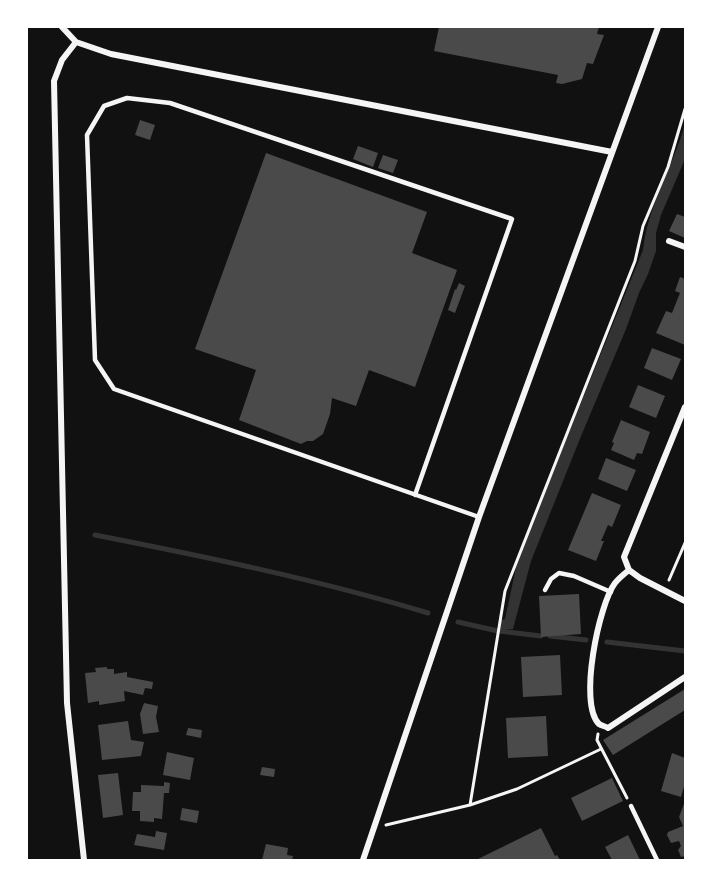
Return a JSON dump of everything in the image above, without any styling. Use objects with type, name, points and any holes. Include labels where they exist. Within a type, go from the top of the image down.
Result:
[{"type":"street","points":[[62,27],[76,42],[111,54],[612,152]]},
{"type":"street","points":[[363,860],[479,517],[658,27]]},
{"type":"street","points":[[76,42],[62,60],[54,81],[67,703],[84,860]]},
{"type":"street","points":[[669,241],[685,247]]},
{"type":"street","points":[[685,407],[624,557],[629,570],[640,579],[685,601]]},
{"type":"street","points":[[629,570],[615,583],[598,622],[593,651],[591,694],[594,715],[599,723],[608,728],[685,677]]},
{"type":"lane","points":[[415,495],[512,219],[170,103],[128,98],[104,106],[87,135],[95,360],[114,389],[415,495],[479,517]]},
{"type":"lane","points":[[545,590],[551,579],[559,573],[574,576],[611,592]]},
{"type":"lane","points":[[631,806],[657,860]]},
{"type":"path","points":[[470,805],[505,591],[634,261],[643,226],[668,167],[685,109]]},
{"type":"path","points":[[664,590],[685,543]]},
{"type":"path","points":[[599,723],[597,740],[631,806]]},
{"type":"path","points":[[374,828],[470,805],[526,784],[602,749]]},
{"type":"shaded area","points":[[685,124],[685,159],[661,215],[656,233],[656,251],[648,274],[531,561],[513,629],[500,630],[501,620],[505,619],[518,558],[643,250],[655,202]]},
{"type":"building","points":[[439,27],[599,27],[597,34],[604,35],[593,64],[587,63],[582,79],[562,84],[556,83],[558,75],[434,51]]},
{"type":"building","points":[[140,120],[155,125],[150,140],[135,135]]},
{"type":"building","points":[[358,146],[378,153],[373,167],[353,159]]},
{"type":"building","points":[[266,153],[427,212],[412,253],[457,270],[415,387],[369,370],[356,406],[332,398],[330,414],[323,434],[313,441],[301,444],[239,420],[256,370],[195,349]]},
{"type":"building","points":[[383,155],[398,160],[393,173],[378,168]]},
{"type":"building","points":[[677,214],[685,217],[685,238],[669,231]]},
{"type":"building","points":[[680,277],[685,279],[685,345],[656,333],[666,311],[672,313],[680,293],[675,291]]},
{"type":"building","points":[[459,283],[465,286],[455,313],[448,310]]},
{"type":"building","points":[[652,348],[681,359],[672,380],[644,368]]},
{"type":"building","points":[[638,385],[665,396],[656,418],[629,407]]},
{"type":"building","points":[[621,420],[650,432],[642,454],[637,453],[634,460],[611,450]]},
{"type":"building","points":[[606,458],[636,470],[627,491],[598,479]]},
{"type":"building","points":[[592,493],[621,505],[612,527],[608,525],[596,561],[568,550]]},
{"type":"building","points":[[579,594],[581,634],[541,637],[539,596]]},
{"type":"building","points":[[560,655],[562,695],[523,697],[521,657]]},
{"type":"building","points":[[107,667],[107,669],[114,669],[114,674],[127,672],[127,677],[153,682],[152,689],[145,688],[143,695],[124,691],[125,701],[99,705],[99,701],[88,703],[85,673],[96,672],[95,668]]},
{"type":"building","points":[[685,689],[685,710],[613,755],[603,740]]},
{"type":"building","points":[[144,703],[158,706],[156,717],[159,732],[143,734],[140,714]]},
{"type":"building","points":[[546,716],[548,756],[508,758],[506,718]]},
{"type":"building","points":[[128,721],[131,740],[144,742],[141,756],[102,760],[98,725]]},
{"type":"building","points":[[188,728],[202,730],[201,738],[186,735]]},
{"type":"building","points":[[167,752],[194,758],[190,780],[163,775]]},
{"type":"building","points":[[672,753],[685,758],[685,783],[681,797],[661,791]]},
{"type":"building","points":[[262,767],[275,769],[274,777],[260,775]]},
{"type":"building","points":[[118,773],[123,815],[103,818],[98,775]]},
{"type":"building","points":[[612,778],[623,801],[582,821],[571,798]]},
{"type":"building","points":[[164,782],[170,783],[169,793],[164,793],[162,819],[154,818],[154,822],[140,821],[140,811],[132,811],[133,792],[141,792],[141,785],[164,786]]},
{"type":"building","points":[[685,801],[685,856],[681,857],[678,850],[681,846],[679,841],[671,843],[667,835],[668,832],[683,826],[679,817]]},
{"type":"building","points":[[182,808],[199,811],[197,823],[180,820]]},
{"type":"building","points":[[541,828],[555,856],[557,855],[560,860],[476,860]]},
{"type":"building","points":[[156,831],[167,833],[164,850],[134,845],[137,834],[155,837]]},
{"type":"building","points":[[628,835],[640,860],[612,860],[605,847]]},
{"type":"building","points":[[266,844],[288,848],[287,855],[293,856],[292,860],[262,860]]},
{"type":"waterway","points":[[95,535],[304,580],[428,613]]},
{"type":"waterway","points":[[458,622],[498,631]]},
{"type":"waterway","points":[[499,631],[541,636]]},
{"type":"waterway","points":[[550,636],[586,640]]},
{"type":"waterway","points":[[607,642],[685,651]]}]
